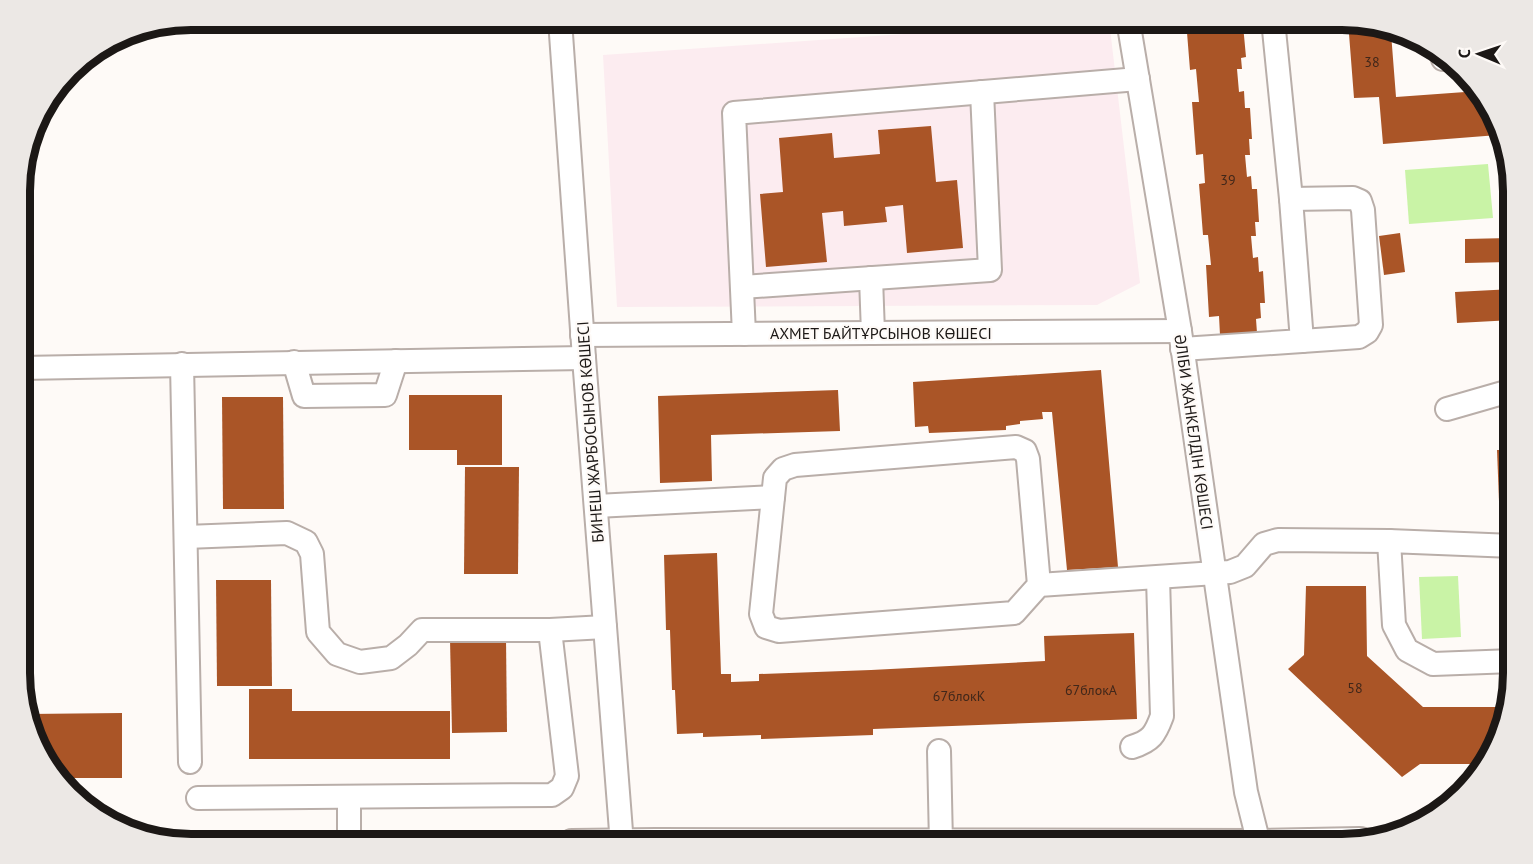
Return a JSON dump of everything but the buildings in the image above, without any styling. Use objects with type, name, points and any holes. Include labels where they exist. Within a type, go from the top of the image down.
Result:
[{"type":"street","name":"БИНЕШ ЖАРБОСЫНОВ КӨШЕСІ","points":[[561,30],[621,834]]},
{"type":"street","name":"ӘЛІБИ ЖАНКЕЛДІН КӨШЕСІ","points":[[1130,30],[1181,340],[1246,792],[1256,834]]},
{"type":"street","points":[[1274,30],[1292,199],[1302,341]]},
{"type":"street","points":[[744,334],[734,113],[1138,79]]},
{"type":"street","points":[[742,287],[990,270],[982,92]]},
{"type":"street","name":"АХМЕТ БАЙТҰРСЫНОВ КӨШЕСІ","points":[[30,369],[396,361],[744,334],[873,333],[1302,341],[1359,337],[1367,332],[1371,325],[1363,210],[1360,201],[1353,198],[1292,199]]},
{"type":"street","points":[[871,278],[873,333]]},
{"type":"street","points":[[294,362],[304,396],[385,395],[396,361]]},
{"type":"street","points":[[182,364],[190,762]]},
{"type":"street","points":[[1447,409],[1503,393]]},
{"type":"street","points":[[1039,585],[1028,459],[1025,451],[1016,447],[795,465],[783,469],[775,478],[761,614],[766,627],[779,631],[1014,613],[1039,585],[1230,572],[1245,566],[1264,544],[1278,540],[1503,546]]},
{"type":"street","points":[[596,506],[773,497]]},
{"type":"street","points":[[186,537],[287,533],[306,542],[312,554],[318,632],[337,654],[360,662],[391,658],[422,630],[550,630],[605,627]]},
{"type":"street","points":[[1389,541],[1394,625],[1407,650],[1433,664],[1503,661]]},
{"type":"street","points":[[1132,747],[1143,743],[1156,732],[1162,716],[1158,578]]},
{"type":"street","points":[[198,798],[552,795],[562,788],[567,776],[550,630]]},
{"type":"street","points":[[939,751],[941,834]]},
{"type":"street","points":[[349,797],[349,834]]},
{"type":"shaded area","points":[[932,30],[1110,30],[1140,283],[1097,305],[617,307],[603,55],[932,32]]},
{"type":"green space","points":[[1488,164],[1493,218],[1409,224],[1405,170]]},
{"type":"green space","points":[[1458,576],[1461,637],[1422,639],[1419,577]]}]
